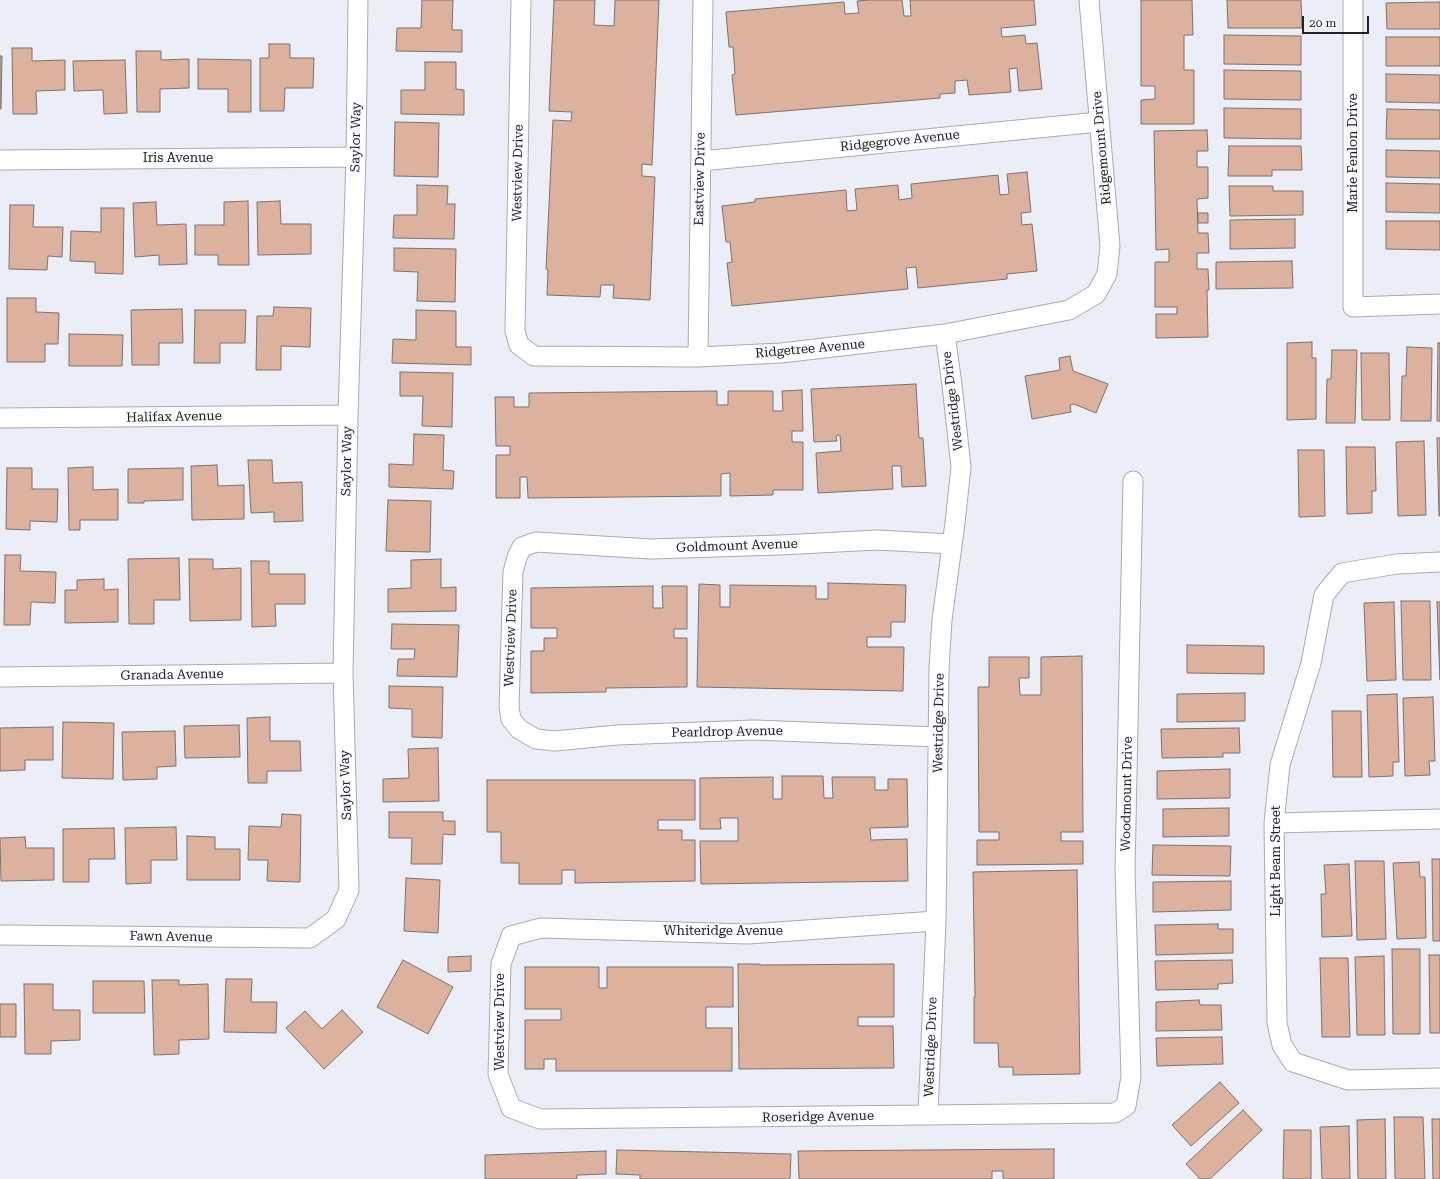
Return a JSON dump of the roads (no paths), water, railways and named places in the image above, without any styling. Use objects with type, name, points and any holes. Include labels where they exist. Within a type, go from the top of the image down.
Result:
[{"type":"street","name":"Saylor Way","points":[[336,919],[349,890],[343,672],[348,415],[356,157],[358,0]]},
{"type":"street","name":"Westview Drive","points":[[519,345],[515,331],[520,0]]},
{"type":"street","name":"Eastview Drive","points":[[698,357],[703,0]]},
{"type":"street","name":"Ridgemount Drive","points":[[1089,0],[1110,246],[1107,274],[1096,294]]},
{"type":"street","name":"Marie Fenlon Drive","points":[[1353,0],[1353,307],[1440,304]]},
{"type":"street","name":"Ridgegrove Avenue","points":[[701,161],[1099,122]]},
{"type":"street","name":"Iris Avenue","points":[[0,160],[356,157]]},
{"type":"street","name":"Ridgetree Avenue","points":[[519,345],[534,356],[698,357],[781,353],[945,334],[1069,310],[1096,294]]},
{"type":"street","name":"Westridge Drive","points":[[928,1116],[936,921],[938,737],[942,620],[961,467],[945,334]]},
{"type":"street","name":"Halifax Avenue","points":[[0,418],[348,415]]},
{"type":"street","name":"Woodmount Drive","points":[[1126,1106],[1131,1077],[1125,870],[1133,481]]},
{"type":"street","name":"Goldmount Avenue","points":[[522,547],[536,542],[651,549],[877,540],[952,544]]},
{"type":"street","name":"Westview Drive","points":[[519,729],[511,719],[509,707],[513,572],[517,557],[522,547]]},
{"type":"street","name":"Light Beam Street","points":[[1440,562],[1397,564],[1342,573],[1324,595],[1311,663],[1280,765],[1274,823],[1277,1023],[1282,1045],[1293,1062],[1348,1080],[1440,1078]]},
{"type":"street","name":"Granada Avenue","points":[[0,677],[343,672]]},
{"type":"street","name":"Pearldrop Avenue","points":[[519,729],[536,739],[555,741],[617,735],[754,730],[938,737]]},
{"type":"street","points":[[1274,823],[1440,819]]},
{"type":"street","name":"Fawn Avenue","points":[[0,935],[310,938],[336,919]]},
{"type":"street","name":"Whiteridge Avenue","points":[[511,936],[542,928],[748,934],[936,921]]},
{"type":"street","name":"Westview Drive","points":[[510,1108],[498,1074],[500,964],[511,936]]},
{"type":"street","name":"Roseridge Avenue","points":[[510,1108],[540,1119],[1115,1113],[1126,1106]]}]
